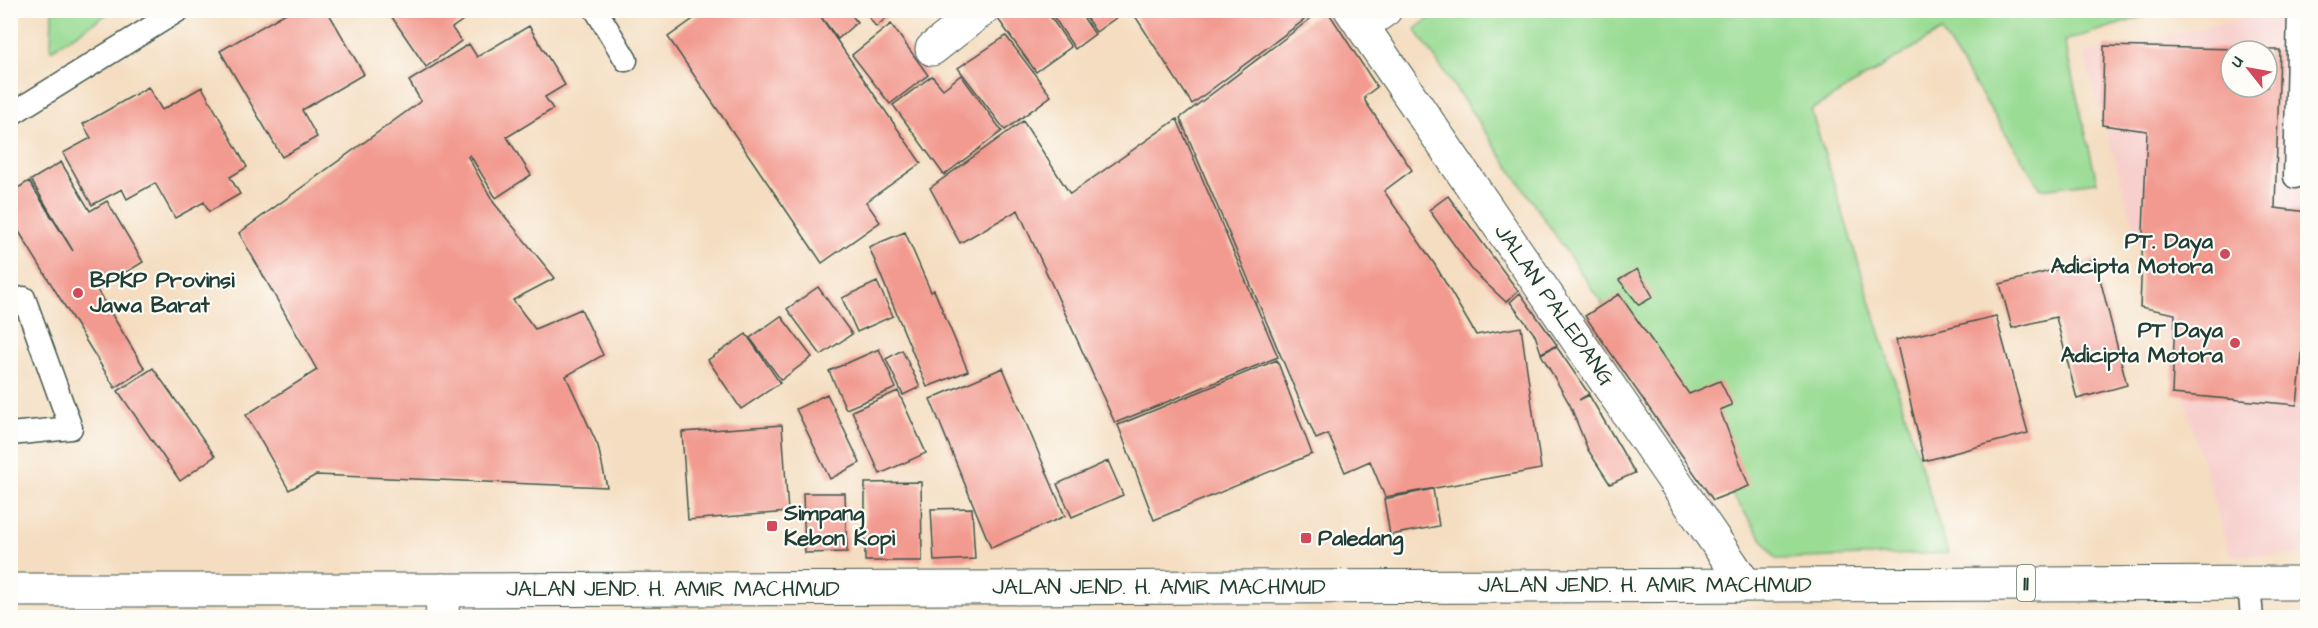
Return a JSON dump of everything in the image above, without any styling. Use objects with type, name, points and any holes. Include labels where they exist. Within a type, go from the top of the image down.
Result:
[{"type":"main road","points":[[932,49],[982,10]]},
{"type":"main road","name":"JALAN PALEDANG","points":[[1366,16],[1745,584]]},
{"type":"main road","name":"JALAN JEND. H. AMIR MACHMUD","points":[[10,590],[442,604],[1745,584],[2307,583]]},
{"type":"lane","points":[[10,115],[179,10]]},
{"type":"lane","points":[[596,10],[626,60]]},
{"type":"lane","points":[[2295,177],[2299,10]]},
{"type":"lane","points":[[10,434],[71,428],[24,298]]},
{"type":"lane","points":[[2250,583],[2252,618]]},
{"type":"shaded area","name":"PT. Daya Adicipta Motora","points":[[2250,11],[2307,11],[2307,555],[2230,556],[2084,54],[2250,17]]},
{"type":"green space","points":[[52,10],[112,11],[51,50]]},
{"type":"green space","points":[[1440,10],[2162,11],[2064,41],[2097,182],[2041,189],[1941,31],[1811,110],[1948,553],[1776,559],[1415,29]]},
{"type":"building","points":[[291,10],[327,10],[364,74],[302,110],[317,137],[282,157],[220,51]]},
{"type":"building","points":[[387,10],[477,10],[452,28],[461,41],[426,67]]},
{"type":"building","points":[[706,10],[848,10],[857,22],[838,39],[821,17],[921,163],[866,202],[880,222],[822,263],[668,37]]},
{"type":"building","points":[[864,10],[895,10],[876,27]]},
{"type":"building","points":[[996,10],[1046,10],[1071,47],[1036,72],[993,12]]},
{"type":"building","points":[[1049,10],[1078,10],[1095,34],[1075,49]]},
{"type":"building","points":[[1081,10],[1127,10],[1096,32]]},
{"type":"building","points":[[1142,10],[1296,10],[1304,20],[1192,104],[1135,16]]},
{"type":"building","points":[[1322,10],[1327,10],[1377,87],[1365,96],[1365,101],[1412,170],[1384,191],[1435,265],[1476,335],[1521,327],[1541,469],[1385,497],[1370,461],[1345,472],[1328,434],[1316,439],[1180,118]]},
{"type":"building","points":[[891,24],[928,75],[890,104],[852,55]]},
{"type":"building","points":[[529,26],[565,85],[545,97],[553,109],[507,137],[531,175],[496,198],[470,155],[468,157],[494,203],[555,278],[513,300],[535,329],[581,309],[603,355],[566,376],[598,446],[607,487],[316,475],[289,490],[246,415],[317,370],[239,233],[421,101],[409,81],[469,44],[477,57]]},
{"type":"building","points":[[1006,36],[1051,96],[1005,130],[958,68]]},
{"type":"building","name":"PT. Daya Adicipta Motora","points":[[2104,46],[2219,49],[2219,99],[2278,99],[2275,208],[2308,212],[2308,296],[2297,405],[2172,394],[2175,314],[2140,307],[2147,131],[2102,125]]},
{"type":"building","points":[[961,75],[1002,131],[944,175],[893,105],[932,76],[943,89]]},
{"type":"building","points":[[148,87],[162,110],[202,87],[247,167],[230,177],[240,194],[209,212],[204,202],[175,218],[155,183],[127,199],[122,189],[92,205],[63,153],[91,138],[83,124]]},
{"type":"building","points":[[1177,119],[1278,357],[1115,423],[1018,210],[960,243],[930,188],[1023,121],[1070,194]]},
{"type":"building","points":[[61,162],[90,211],[107,201],[143,262],[97,290],[145,369],[115,388],[10,217],[10,193],[29,181],[73,251],[31,180]]},
{"type":"building","points":[[1448,196],[1518,291],[1506,302],[1473,271],[1429,210]]},
{"type":"building","points":[[905,232],[931,292],[934,290],[968,371],[927,387],[869,247]]},
{"type":"building","points":[[2095,259],[2127,385],[2077,399],[2056,317],[2012,328],[2000,284]]},
{"type":"building","points":[[1637,269],[1653,297],[1639,305],[1619,280]]},
{"type":"building","points":[[877,282],[893,316],[857,332],[842,298]]},
{"type":"building","points":[[818,287],[852,334],[821,355],[787,309]]},
{"type":"building","points":[[1520,293],[1557,345],[1541,353],[1535,335],[1510,302]]},
{"type":"building","points":[[1619,294],[1689,394],[1720,381],[1732,405],[1720,410],[1749,486],[1713,500],[1585,316]]},
{"type":"building","points":[[781,316],[812,357],[781,380],[750,338]]},
{"type":"building","points":[[1996,316],[2028,433],[1924,461],[1896,340]]},
{"type":"building","points":[[746,334],[780,383],[741,409],[708,360]]},
{"type":"building","points":[[1556,346],[1589,394],[1579,400],[1589,395],[1635,473],[1610,484],[1588,450],[1570,405],[1541,354]]},
{"type":"building","points":[[879,349],[896,388],[846,409],[829,371]]},
{"type":"building","points":[[902,350],[920,387],[903,395],[886,359]]},
{"type":"building","points":[[1277,360],[1312,454],[1154,520],[1118,425]]},
{"type":"building","points":[[153,368],[215,456],[180,481],[118,391]]},
{"type":"building","points":[[1003,368],[1065,516],[991,548],[930,399]]},
{"type":"building","points":[[898,391],[926,453],[880,474],[852,411]]},
{"type":"building","points":[[827,394],[860,463],[830,479],[796,409]]},
{"type":"building","points":[[782,425],[788,512],[688,520],[682,432]]},
{"type":"building","points":[[1108,461],[1123,495],[1072,517],[1057,484]]},
{"type":"building","points":[[921,482],[922,561],[865,561],[865,483]]},
{"type":"building","points":[[1433,489],[1439,526],[1390,535],[1384,499]]},
{"type":"building","points":[[803,493],[845,493],[847,552],[805,553]]},
{"type":"building","points":[[972,508],[975,559],[934,561],[931,509]]},
{"type":"place","name":"PT. Daya Adicipta Motora","points":[[2225,254]]},
{"type":"place","name":"BPKP Provinsi Jawa Barat","points":[[78,293]]},
{"type":"place","name":"PT Daya Adicipta Motora","points":[[2235,343]]},
{"type":"place","name":"Simpang Kebon Kopi","points":[[772,526]]},
{"type":"place","name":"Paledang","points":[[1306,538]]}]
